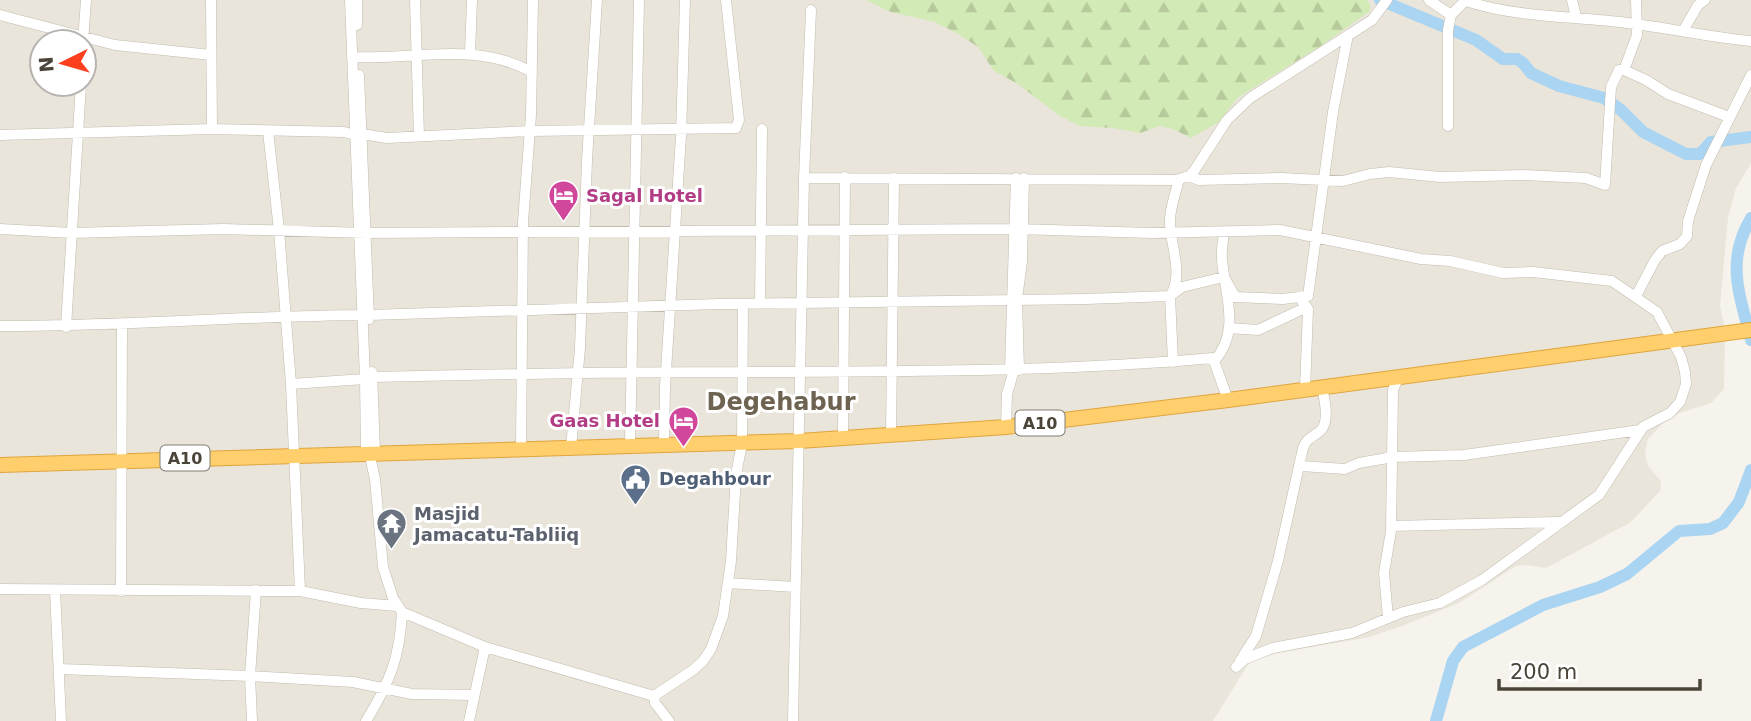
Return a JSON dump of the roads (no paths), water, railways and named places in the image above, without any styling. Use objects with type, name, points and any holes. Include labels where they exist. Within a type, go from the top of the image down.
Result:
[{"type":"highway","name":"A10","points":[[0,465],[799,441],[1006,427],[1751,330]]},
{"type":"street","points":[[84,28],[86,0]]},
{"type":"street","points":[[211,0],[212,129]]},
{"type":"street","points":[[350,0],[355,57],[370,452],[375,480],[381,559],[399,609],[400,641],[396,663],[366,721]]},
{"type":"street","points":[[355,57],[357,0]]},
{"type":"street","points":[[415,0],[419,136]]},
{"type":"street","points":[[470,54],[472,0]]},
{"type":"street","points":[[521,449],[523,232],[530,131],[533,0]]},
{"type":"street","points":[[571,448],[582,308],[597,0]]},
{"type":"street","points":[[630,446],[639,0]]},
{"type":"street","points":[[664,445],[681,130],[685,0]]},
{"type":"street","points":[[0,135],[212,129],[344,132],[387,138],[530,131],[736,128],[738,125],[726,0]]},
{"type":"street","points":[[1173,362],[1170,296],[1175,288],[1175,249],[1170,217],[1184,178],[1194,172],[1227,120],[1241,106],[1372,20],[1387,0]]},
{"type":"street","points":[[1429,0],[1451,15]]},
{"type":"street","points":[[1448,126],[1448,30],[1451,15],[1466,0],[1485,7],[1515,12],[1637,24],[1751,41]]},
{"type":"street","points":[[1572,0],[1576,17]]},
{"type":"street","points":[[1624,70],[1637,35],[1636,0]]},
{"type":"street","points":[[1683,31],[1698,5],[1705,0]]},
{"type":"street","points":[[793,721],[804,177],[811,10]]},
{"type":"street","points":[[0,15],[43,28]]},
{"type":"street","points":[[1229,328],[1258,330],[1303,302],[1308,296],[1333,112],[1348,35]]},
{"type":"street","points":[[98,42],[211,55]]},
{"type":"street","points":[[355,57],[470,54],[520,65],[532,72]]},
{"type":"street","points":[[804,177],[1199,180],[1281,178],[1324,181],[1352,180],[1389,172],[1440,177],[1586,178],[1605,186],[1611,87],[1619,70],[1646,80],[1668,94],[1730,117]]},
{"type":"street","points":[[1636,296],[1654,260],[1662,251],[1680,244],[1687,236],[1688,221],[1699,186],[1751,75]]},
{"type":"street","points":[[66,327],[80,98]]},
{"type":"street","points":[[760,304],[762,129]]},
{"type":"street","points":[[268,131],[291,384],[300,591]]},
{"type":"street","points":[[844,438],[845,177]]},
{"type":"street","points":[[891,435],[894,178]]},
{"type":"street","points":[[1006,427],[1007,394],[1015,370],[1020,178]]},
{"type":"street","points":[[0,229],[72,233],[223,229],[362,233],[1018,229],[1171,233],[1280,230],[1422,260],[1450,261],[1503,273],[1532,272],[1612,281],[1657,312],[1685,372],[1684,395],[1670,413],[1649,422],[1640,430],[1599,495],[1482,580],[1440,603],[1388,618],[1352,633],[1273,648],[1245,659],[1236,667],[1256,636],[1278,561],[1307,439],[1323,428],[1325,420],[1322,386]]},
{"type":"street","points":[[1214,361],[1223,352],[1229,328],[1230,311],[1222,253],[1224,232]]},
{"type":"street","points":[[1224,277],[1235,297],[1303,302]]},
{"type":"street","points":[[0,326],[66,327],[286,316],[582,308],[1170,296],[1182,287],[1224,277]]},
{"type":"street","points":[[1303,302],[1308,348],[1305,389]]},
{"type":"street","points":[[0,589],[300,591],[399,609],[485,647],[654,696],[693,670],[711,649],[723,616],[736,475],[742,443],[743,304]]},
{"type":"street","points":[[121,591],[122,324]]},
{"type":"street","points":[[291,384],[369,378],[520,373],[1015,370],[1212,358],[1228,400]]},
{"type":"street","points":[[1388,618],[1384,573],[1391,526],[1393,390],[1399,376]]},
{"type":"street","points":[[1301,466],[1345,469],[1359,463],[1393,457],[1464,455],[1640,430]]},
{"type":"street","points":[[1391,526],[1559,522]]},
{"type":"street","points":[[727,583],[795,587]]},
{"type":"street","points":[[55,590],[61,721]]},
{"type":"street","points":[[252,721],[250,676],[256,590]]},
{"type":"street","points":[[469,721],[485,647]]},
{"type":"street","points":[[60,669],[354,682],[412,694],[474,695]]},
{"type":"street","points":[[654,696],[654,703],[668,721]]},
{"type":"waterway","points":[[1380,0],[1476,40],[1503,59],[1517,59],[1531,73],[1559,86],[1604,98],[1621,110],[1643,132],[1686,154],[1700,154],[1711,142],[1751,137]]},
{"type":"waterway","points":[[1751,218],[1738,249],[1737,264],[1739,293],[1751,340]]},
{"type":"waterway","points":[[1436,721],[1453,661],[1463,647],[1543,605],[1600,587],[1627,574],[1679,531],[1710,529],[1723,523],[1739,502],[1751,470]]},
{"type":"place","name":"Sagal Hotel","points":[[563,223]]},
{"type":"place","name":"Gaas Hotel","points":[[683,448]]},
{"type":"place","name":"Degahbour","points":[[636,506]]},
{"type":"place","name":"Masjid Jamacatu-Tabliiq","points":[[391,551]]},
{"type":"district","name":"Degehabur","points":[[781,402]]}]
